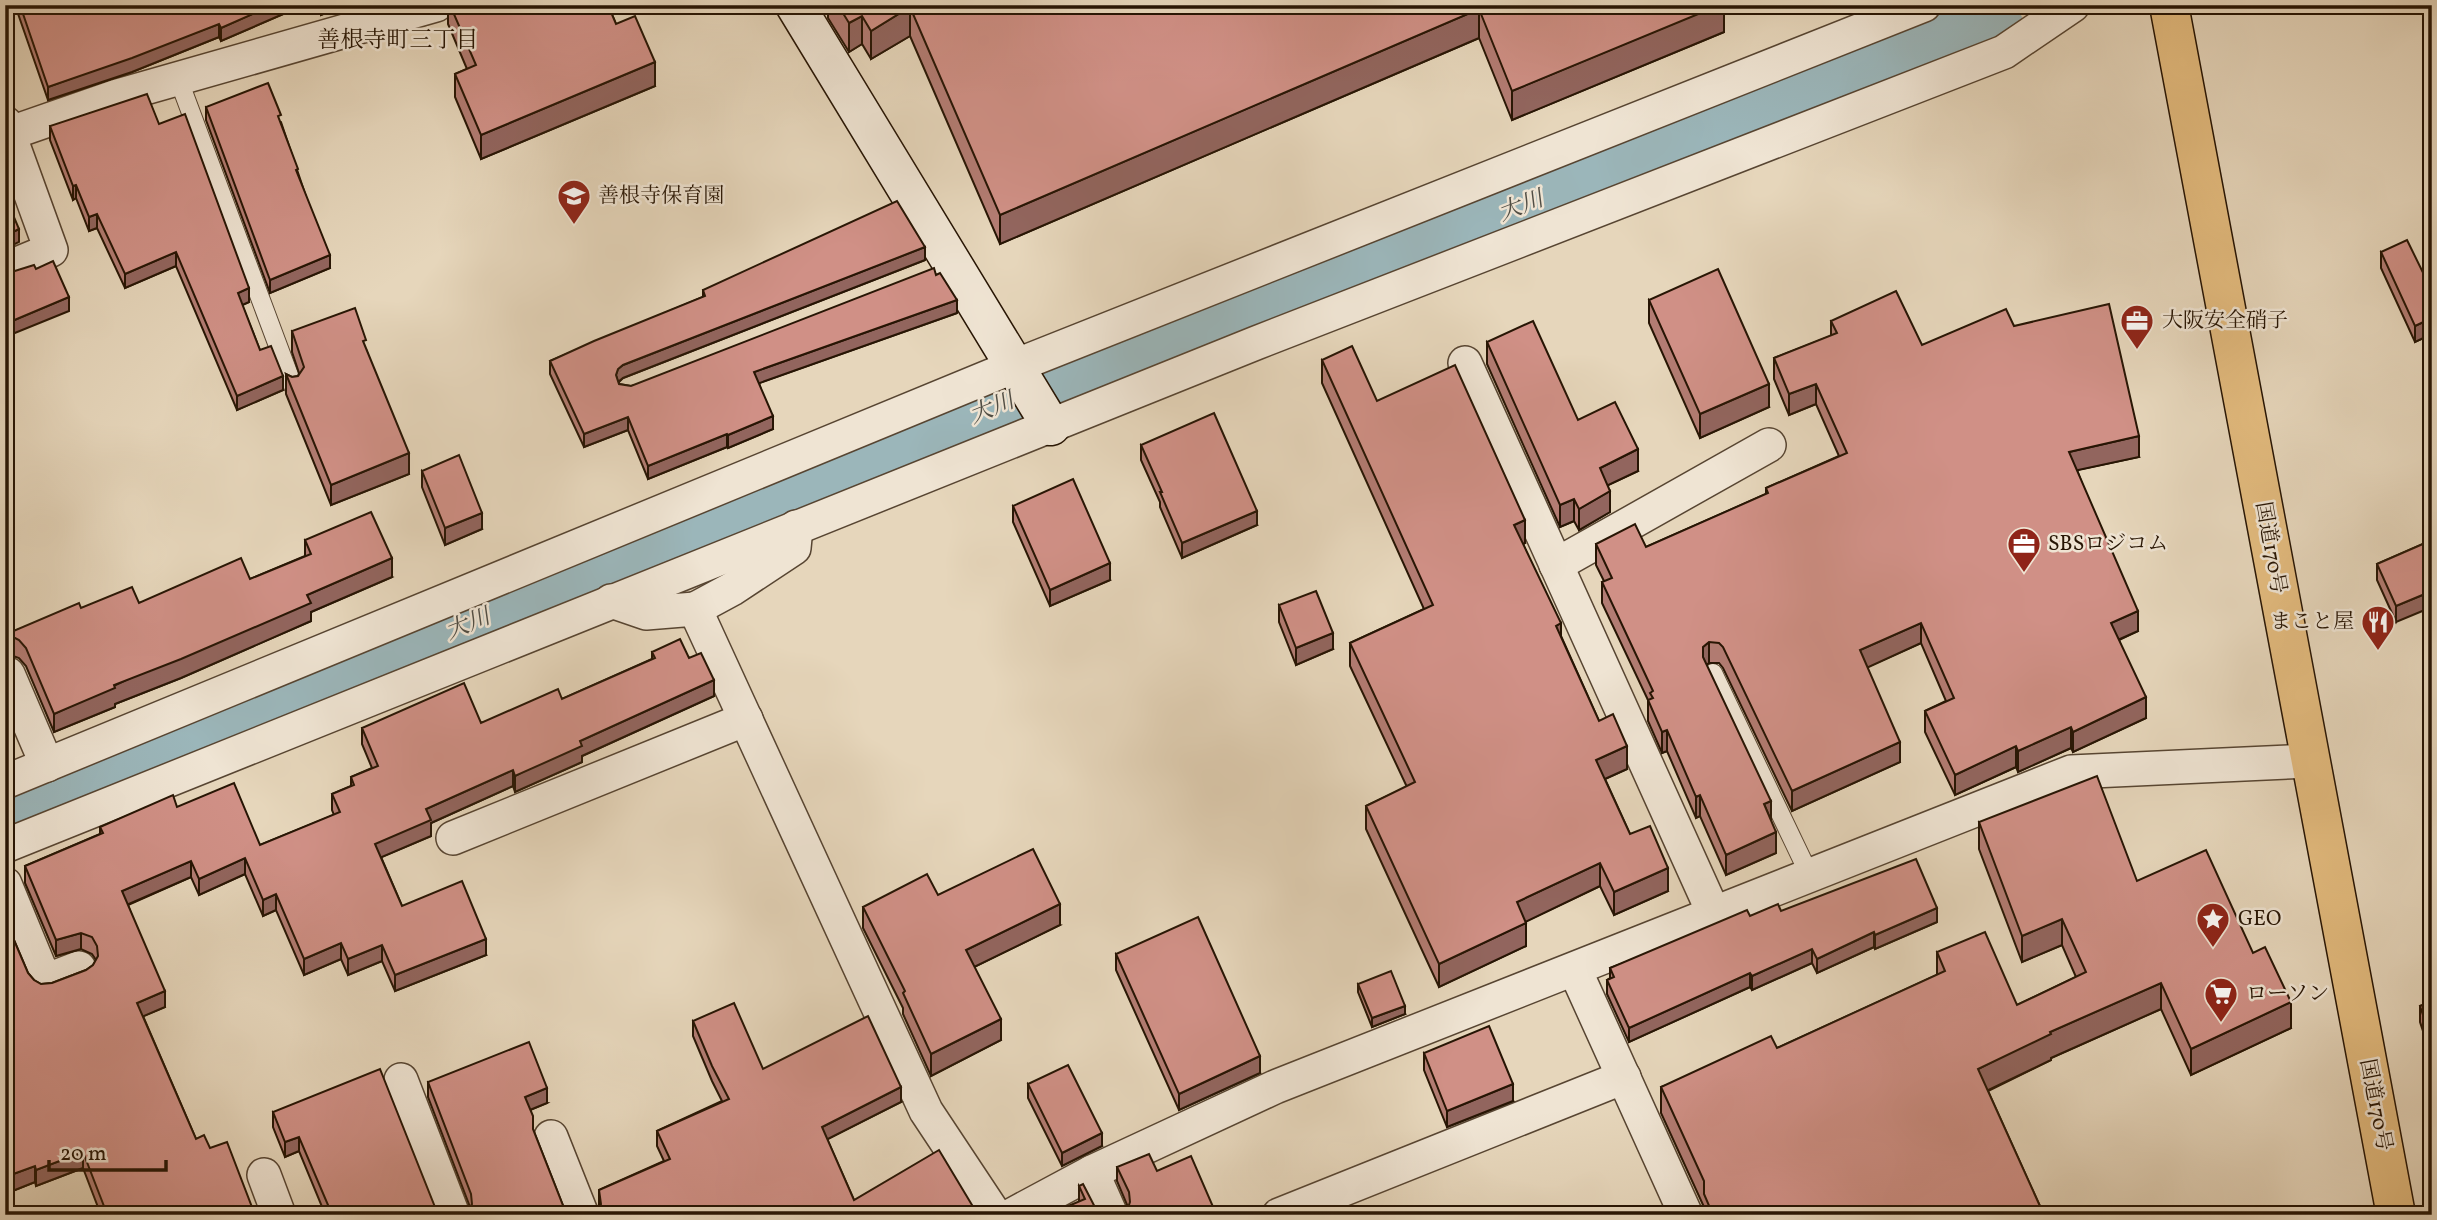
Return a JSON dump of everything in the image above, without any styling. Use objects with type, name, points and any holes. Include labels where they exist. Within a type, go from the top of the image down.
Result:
[{"type":"highway","name":"国道170号","points":[[2169,5],[2396,1215]]},
{"type":"street","points":[[5,269],[51,250],[6,131],[178,78],[436,5]]},
{"type":"street","points":[[795,5],[945,265],[1015,366],[1051,426]]},
{"type":"street","points":[[5,782],[1015,366],[1924,5]]},
{"type":"street","points":[[5,846],[1268,338],[2004,52],[2073,5]]},
{"type":"street","points":[[1465,363],[1714,914]]},
{"type":"street","points":[[1556,565],[1769,445]]},
{"type":"street","points":[[611,601],[646,613],[695,609],[732,589],[794,548],[796,527]]},
{"type":"street","points":[[695,609],[926,1111],[995,1215]]},
{"type":"street","points":[[5,674],[8,674],[47,765]]},
{"type":"street","points":[[453,838],[746,719]]},
{"type":"street","points":[[1012,1215],[1092,1172],[1275,1087],[2071,772],[2309,761]]},
{"type":"street","points":[[5,884],[45,981],[79,968]]},
{"type":"street","points":[[1575,970],[1686,1215]]},
{"type":"street","points":[[1279,1215],[1624,1077]]},
{"type":"street","points":[[401,1080],[453,1215]]},
{"type":"street","points":[[551,1137],[578,1214]]},
{"type":"street","points":[[1092,1172],[1111,1215]]},
{"type":"street","points":[[264,1175],[279,1215]]},
{"type":"lane","points":[[178,78],[293,386]]},
{"type":"lane","points":[[1713,673],[1810,876]]},
{"type":"building","points":[[20,5],[65,5],[72,8],[79,5],[273,5],[221,28],[219,24],[48,87]]},
{"type":"building","points":[[450,5],[608,5],[616,24],[635,16],[655,62],[481,135],[455,74],[476,65]]},
{"type":"building","points":[[838,5],[1720,5],[1512,91],[1479,9],[1000,215],[910,7],[871,31],[862,16],[849,23]]},
{"type":"building","points":[[268,83],[281,115],[278,116],[298,169],[296,170],[330,255],[270,280],[206,107]]},
{"type":"building","points":[[147,94],[159,124],[185,114],[249,288],[238,293],[260,350],[271,346],[283,376],[237,396],[176,252],[125,274],[97,214],[89,217],[76,185],[73,186],[50,126]]},
{"type":"building","points":[[5,196],[19,229],[5,236]]},
{"type":"building","points":[[897,201],[925,247],[623,365],[616,375],[619,384],[631,386],[934,268],[936,275],[940,273],[957,300],[754,372],[773,416],[648,466],[628,417],[584,434],[550,361],[705,296],[703,290]]},
{"type":"building","points":[[2407,240],[2432,291],[2432,318],[2415,326],[2381,252]]},
{"type":"building","points":[[53,261],[69,297],[5,324],[5,274],[34,265],[36,269]]},
{"type":"building","points":[[1718,269],[1769,384],[1700,414],[1649,300]]},
{"type":"building","points":[[1896,291],[1922,345],[2006,309],[2014,326],[2109,304],[2139,436],[2069,452],[2138,611],[2111,623],[2146,697],[2073,732],[2071,727],[2018,751],[2016,746],[1955,775],[1925,711],[1954,698],[1921,623],[1860,650],[1900,742],[1792,791],[1723,647],[1719,643],[1709,642],[1703,647],[1703,657],[1771,801],[1764,804],[1776,832],[1726,855],[1700,795],[1696,797],[1667,730],[1662,732],[1648,700],[1653,698],[1650,693],[1653,691],[1602,582],[1612,578],[1596,544],[1635,524],[1646,547],[1768,493],[1766,488],[1847,453],[1816,384],[1789,394],[1774,358],[1837,333],[1831,321]]},
{"type":"building","points":[[355,308],[366,340],[363,341],[409,453],[331,485],[286,374],[298,376],[304,367],[292,331]]},
{"type":"building","points":[[1533,321],[1578,420],[1615,402],[1638,449],[1600,468],[1610,491],[1579,509],[1574,499],[1560,505],[1487,342]]},
{"type":"building","points":[[1352,346],[1377,401],[1455,365],[1525,520],[1514,525],[1561,623],[1556,626],[1599,721],[1613,714],[1627,746],[1596,760],[1630,834],[1650,826],[1668,868],[1614,892],[1600,863],[1517,902],[1526,923],[1439,964],[1366,806],[1415,782],[1350,643],[1433,605],[1322,360]]},
{"type":"building","points":[[1214,413],[1257,511],[1182,543],[1141,445]]},
{"type":"building","points":[[459,455],[482,513],[445,528],[422,471]]},
{"type":"building","points":[[1073,479],[1110,563],[1050,590],[1013,506]]},
{"type":"building","points":[[371,512],[392,558],[307,595],[311,603],[114,685],[115,688],[54,714],[26,648],[11,632],[79,603],[81,608],[132,587],[139,603],[241,558],[250,579],[311,554],[305,540]]},
{"type":"building","points":[[2432,540],[2432,591],[2396,606],[2377,564]]},
{"type":"building","points":[[1316,591],[1333,633],[1296,648],[1279,605]]},
{"type":"building","points":[[680,639],[689,658],[701,653],[714,680],[580,741],[582,746],[515,776],[513,770],[426,809],[431,820],[375,844],[402,906],[462,881],[486,939],[395,975],[382,945],[348,959],[341,943],[304,959],[276,894],[263,900],[245,858],[199,879],[191,861],[122,891],[165,991],[137,1003],[196,1139],[204,1135],[210,1148],[227,1142],[255,1215],[106,1215],[83,1152],[36,1170],[35,1166],[5,1177],[5,919],[28,973],[41,984],[52,983],[86,970],[98,956],[92,937],[81,933],[56,940],[25,866],[103,833],[100,827],[173,795],[177,807],[234,783],[260,845],[340,812],[332,794],[354,785],[351,777],[378,766],[362,728],[464,683],[481,723],[558,689],[562,699],[655,658],[652,652]]},
{"type":"building","points":[[5,696],[13,715],[5,718]]},
{"type":"building","points":[[2097,776],[2137,881],[2206,850],[2253,953],[2265,947],[2291,1002],[2191,1049],[2161,983],[2050,1032],[2051,1034],[1978,1069],[2044,1215],[1713,1215],[1704,1194],[1704,1181],[1661,1087],[1771,1036],[1777,1048],[1945,971],[1937,952],[1985,932],[2017,1005],[2086,972],[2062,919],[2022,936],[1979,822]]},
{"type":"building","points":[[1033,849],[1060,904],[966,950],[1001,1019],[931,1054],[903,993],[905,991],[863,907],[927,874],[938,895]]},
{"type":"building","points":[[1916,859],[1937,908],[1875,935],[1874,932],[1817,959],[1812,949],[1752,976],[1750,973],[1629,1028],[1607,980],[1614,977],[1610,968],[1747,910],[1750,916],[1778,904],[1781,911]]},
{"type":"building","points":[[1198,917],[1260,1056],[1179,1094],[1116,954]]},
{"type":"building","points":[[1391,971],[1405,1006],[1372,1018],[1358,984]]},
{"type":"building","points":[[2432,1002],[2432,1042],[2420,1006]]},
{"type":"building","points":[[734,1003],[763,1069],[868,1016],[901,1087],[822,1127],[854,1200],[939,1150],[978,1215],[593,1215],[601,1204],[599,1190],[670,1159],[657,1131],[729,1099],[693,1021]]},
{"type":"building","points":[[1489,1026],[1513,1084],[1447,1111],[1424,1053]]},
{"type":"building","points":[[529,1042],[547,1088],[525,1097],[533,1116],[533,1129],[564,1208],[570,1215],[464,1215],[472,1204],[471,1194],[428,1082]]},
{"type":"building","points":[[1068,1065],[1102,1133],[1062,1153],[1028,1084]]},
{"type":"building","points":[[380,1069],[435,1207],[441,1215],[324,1215],[331,1212],[299,1137],[285,1142],[273,1112]]},
{"type":"building","points":[[1149,1154],[1157,1171],[1191,1156],[1214,1209],[1202,1215],[1122,1215],[1127,1211],[1130,1202],[1129,1192],[1117,1167]]},
{"type":"building","points":[[1083,1184],[1099,1215],[1047,1215],[1085,1199],[1079,1186]]},
{"type":"waterway","name":"大川","points":[[5,816],[996,407],[1989,29]]},
{"type":"place","name":"善根寺保育園","points":[[574,226]]},
{"type":"place","name":"大阪安全硝子","points":[[2137,351]]},
{"type":"place","name":"SBSロジコム","points":[[2024,574]]},
{"type":"place","name":"まこと屋","points":[[2378,652]]},
{"type":"place","name":"GEO","points":[[2213,949]]},
{"type":"place","name":"ローソン","points":[[2221,1024]]},
{"type":"district","name":"善根寺町三丁目","points":[[398,41]]}]
